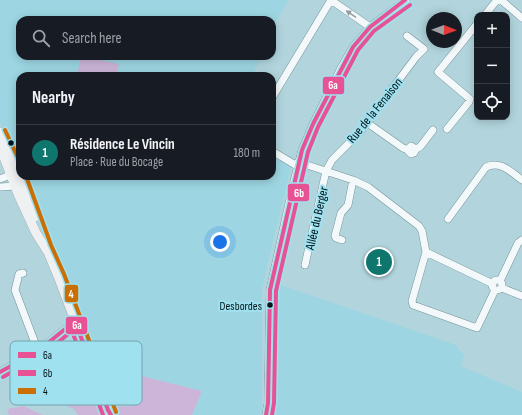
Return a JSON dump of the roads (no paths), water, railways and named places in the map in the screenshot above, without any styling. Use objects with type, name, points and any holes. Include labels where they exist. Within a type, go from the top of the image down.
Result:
[{"type":"main road","points":[[0,132],[16,180]]},
{"type":"main road","points":[[0,147],[45,247],[82,341]]},
{"type":"street","points":[[276,91],[331,0],[370,27]]},
{"type":"street","points":[[266,415],[268,403],[270,290],[298,164],[313,124],[341,68],[354,47],[370,27],[405,0]]},
{"type":"street","points":[[487,12],[497,0]]},
{"type":"street","points":[[501,0],[522,18]]},
{"type":"street","points":[[447,128],[470,99],[438,72],[474,28]]},
{"type":"street","name":"Rue de la Fenaison","points":[[326,171],[332,160],[358,133],[416,57],[426,51],[407,36]]},
{"type":"street","points":[[366,122],[402,148],[412,149],[420,147],[433,130]]},
{"type":"street","points":[[276,153],[298,164],[354,180],[374,190],[415,222],[422,231],[426,252],[412,301],[413,305],[477,328],[518,243],[522,240]]},
{"type":"street","points":[[448,218],[486,167],[491,165],[502,165],[522,180]]},
{"type":"street","name":"Allée du Berger","points":[[305,265],[326,171]]},
{"type":"street","points":[[0,179],[16,180]]},
{"type":"street","points":[[0,187],[16,180]]},
{"type":"street","points":[[342,240],[336,238],[335,236],[341,213],[348,205],[354,180]]},
{"type":"street","points":[[426,252],[522,296]]},
{"type":"street","points":[[23,273],[19,274],[15,290],[34,341]]},
{"type":"street","points":[[50,341],[75,321]]},
{"type":"street","points":[[0,372],[10,366]]},
{"type":"street","points":[[268,403],[270,415]]},
{"type":"place","name":"Résidence Le Vincin","points":[[379,262]]},
{"type":"place","name":"Desbordes","points":[[270,305]]}]
